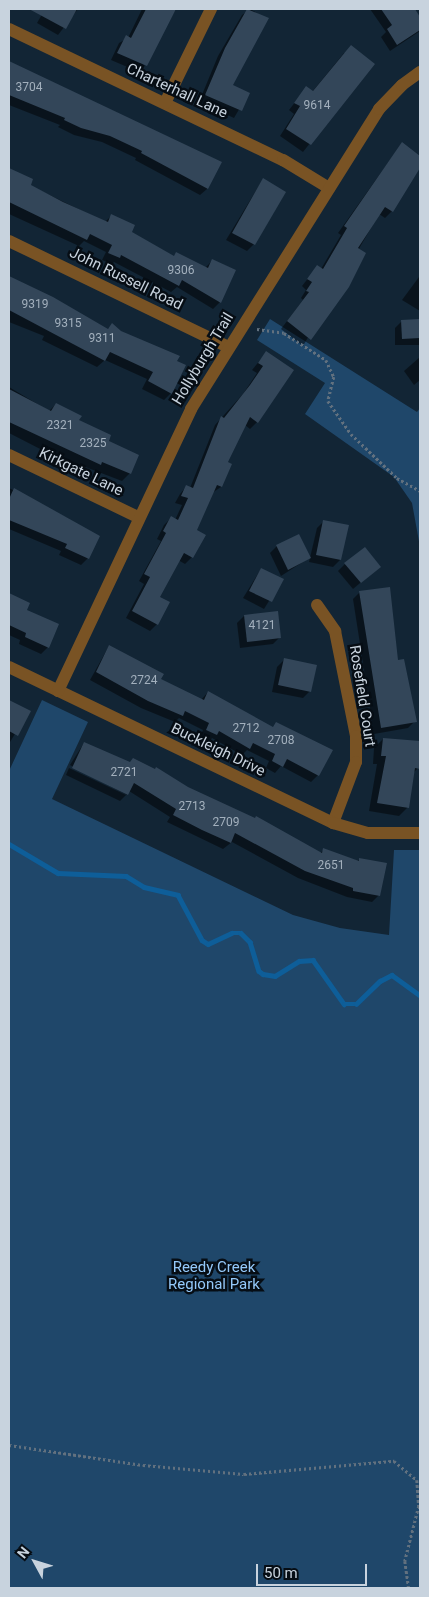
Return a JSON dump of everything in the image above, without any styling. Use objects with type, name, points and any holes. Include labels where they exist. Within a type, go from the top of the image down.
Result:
[{"type":"street","points":[[165,103],[210,9]]},
{"type":"street","name":"Charterhall Lane","points":[[9,29],[283,160],[329,188]]},
{"type":"street","name":"Hollyburgh Trail","points":[[58,691],[138,517],[191,409],[379,109],[402,85],[420,72]]},
{"type":"street","name":"John Russell Road","points":[[9,241],[228,348]]},
{"type":"street","name":"Kirkgate Lane","points":[[9,455],[138,517]]},
{"type":"street","name":"Rosefield Court","points":[[317,605],[335,631],[356,736],[356,762],[333,823]]},
{"type":"street","name":"Buckleigh Drive","points":[[9,667],[333,823],[368,833],[420,833]]},
{"type":"path","points":[[257,329],[284,333],[326,360],[334,377],[328,401],[371,456],[397,478],[420,491]]},
{"type":"path","points":[[9,1445],[143,1465],[244,1474],[394,1461],[418,1480],[419,1506],[405,1561],[409,1588]]},
{"type":"green space","points":[[270,319],[417,412],[420,408],[420,547],[412,503],[394,477],[305,414],[325,383],[257,340]]},
{"type":"green space","name":"Reedy Creek Regional Park","points":[[42,700],[88,722],[52,799],[293,915],[340,928],[389,935],[394,850],[420,850],[420,1588],[9,1588],[9,771]]},
{"type":"building","points":[[29,9],[77,9],[66,29]]},
{"type":"building","points":[[146,9],[176,9],[147,66],[117,53],[126,35],[131,38]]},
{"type":"building","points":[[247,9],[269,18],[233,85],[250,93],[242,111],[205,95],[225,48]]},
{"type":"building","points":[[381,9],[415,9],[420,17],[420,30],[397,45],[387,29],[392,25]]},
{"type":"building","points":[[351,45],[375,64],[311,145],[286,129],[300,106],[294,103],[306,86],[313,91]]},
{"type":"building","points":[[9,61],[222,162],[208,189],[141,153],[142,151],[110,136],[81,128],[64,120],[65,118],[9,95]]},
{"type":"building","points":[[402,142],[420,156],[420,168],[393,212],[385,207],[358,248],[366,253],[349,287],[311,340],[287,321],[309,292],[306,291],[312,282],[307,279],[317,265],[323,269],[347,228],[344,226]]},
{"type":"building","points":[[9,168],[33,179],[31,185],[63,202],[108,222],[111,214],[135,225],[132,232],[174,256],[176,252],[208,268],[212,259],[236,270],[221,303],[182,280],[179,286],[121,255],[120,258],[108,253],[112,245],[90,234],[87,240],[9,202]]},
{"type":"building","points":[[263,178],[286,192],[255,245],[232,233]]},
{"type":"building","points":[[9,276],[53,297],[108,329],[112,323],[121,331],[180,356],[177,361],[186,365],[172,394],[148,381],[153,372],[110,352],[105,361],[9,310]]},
{"type":"building","points":[[420,319],[420,338],[402,339],[401,320]]},
{"type":"building","points":[[266,351],[294,370],[258,423],[250,417],[228,462],[232,464],[222,487],[217,485],[197,530],[206,535],[193,558],[184,553],[160,597],[170,602],[158,625],[132,611],[150,577],[144,574],[166,533],[163,531],[171,516],[178,520],[188,498],[181,496],[186,485],[193,488],[221,416],[224,418],[250,385],[263,366],[258,363]]},
{"type":"building","points":[[9,389],[51,411],[56,403],[82,416],[79,420],[111,435],[109,441],[139,455],[131,474],[102,462],[101,465],[9,422]]},
{"type":"building","points":[[14,488],[100,536],[89,559],[65,548],[67,544],[9,520],[9,499]]},
{"type":"building","points":[[323,520],[349,525],[341,560],[316,555]]},
{"type":"building","points":[[299,534],[311,558],[288,570],[276,545]]},
{"type":"building","points":[[365,547],[381,567],[361,583],[344,563]]},
{"type":"building","points":[[261,568],[284,579],[272,602],[249,591]]},
{"type":"building","points":[[390,587],[398,660],[404,659],[417,722],[381,728],[359,591]]},
{"type":"building","points":[[9,593],[30,603],[27,610],[59,624],[49,648],[25,637],[26,633],[9,625]]},
{"type":"building","points":[[278,611],[281,638],[247,642],[244,615]]},
{"type":"building","points":[[109,645],[164,674],[161,679],[204,700],[208,691],[273,727],[276,722],[333,750],[319,776],[287,759],[283,767],[272,761],[275,754],[253,743],[250,749],[219,731],[217,735],[206,730],[209,723],[185,711],[183,716],[148,701],[96,672]]},
{"type":"building","points":[[284,658],[317,665],[311,692],[278,685]]},
{"type":"building","points":[[9,700],[31,711],[18,736],[9,731]]},
{"type":"building","points":[[383,738],[420,741],[420,769],[415,768],[409,808],[377,803],[386,756],[381,756]]},
{"type":"building","points":[[84,742],[130,762],[133,758],[155,769],[156,767],[188,787],[255,818],[256,816],[322,853],[323,848],[359,861],[359,858],[387,863],[380,896],[353,891],[353,888],[305,871],[235,833],[231,843],[202,830],[173,815],[176,809],[134,783],[128,795],[72,768]]},
{"type":"waterway","points":[[9,844],[58,873],[126,876],[144,887],[178,895],[202,940],[208,944],[232,933],[241,933],[250,942],[259,971],[263,974],[275,976],[299,961],[313,960],[344,1004],[356,1004],[380,981],[392,975],[420,995]]}]
